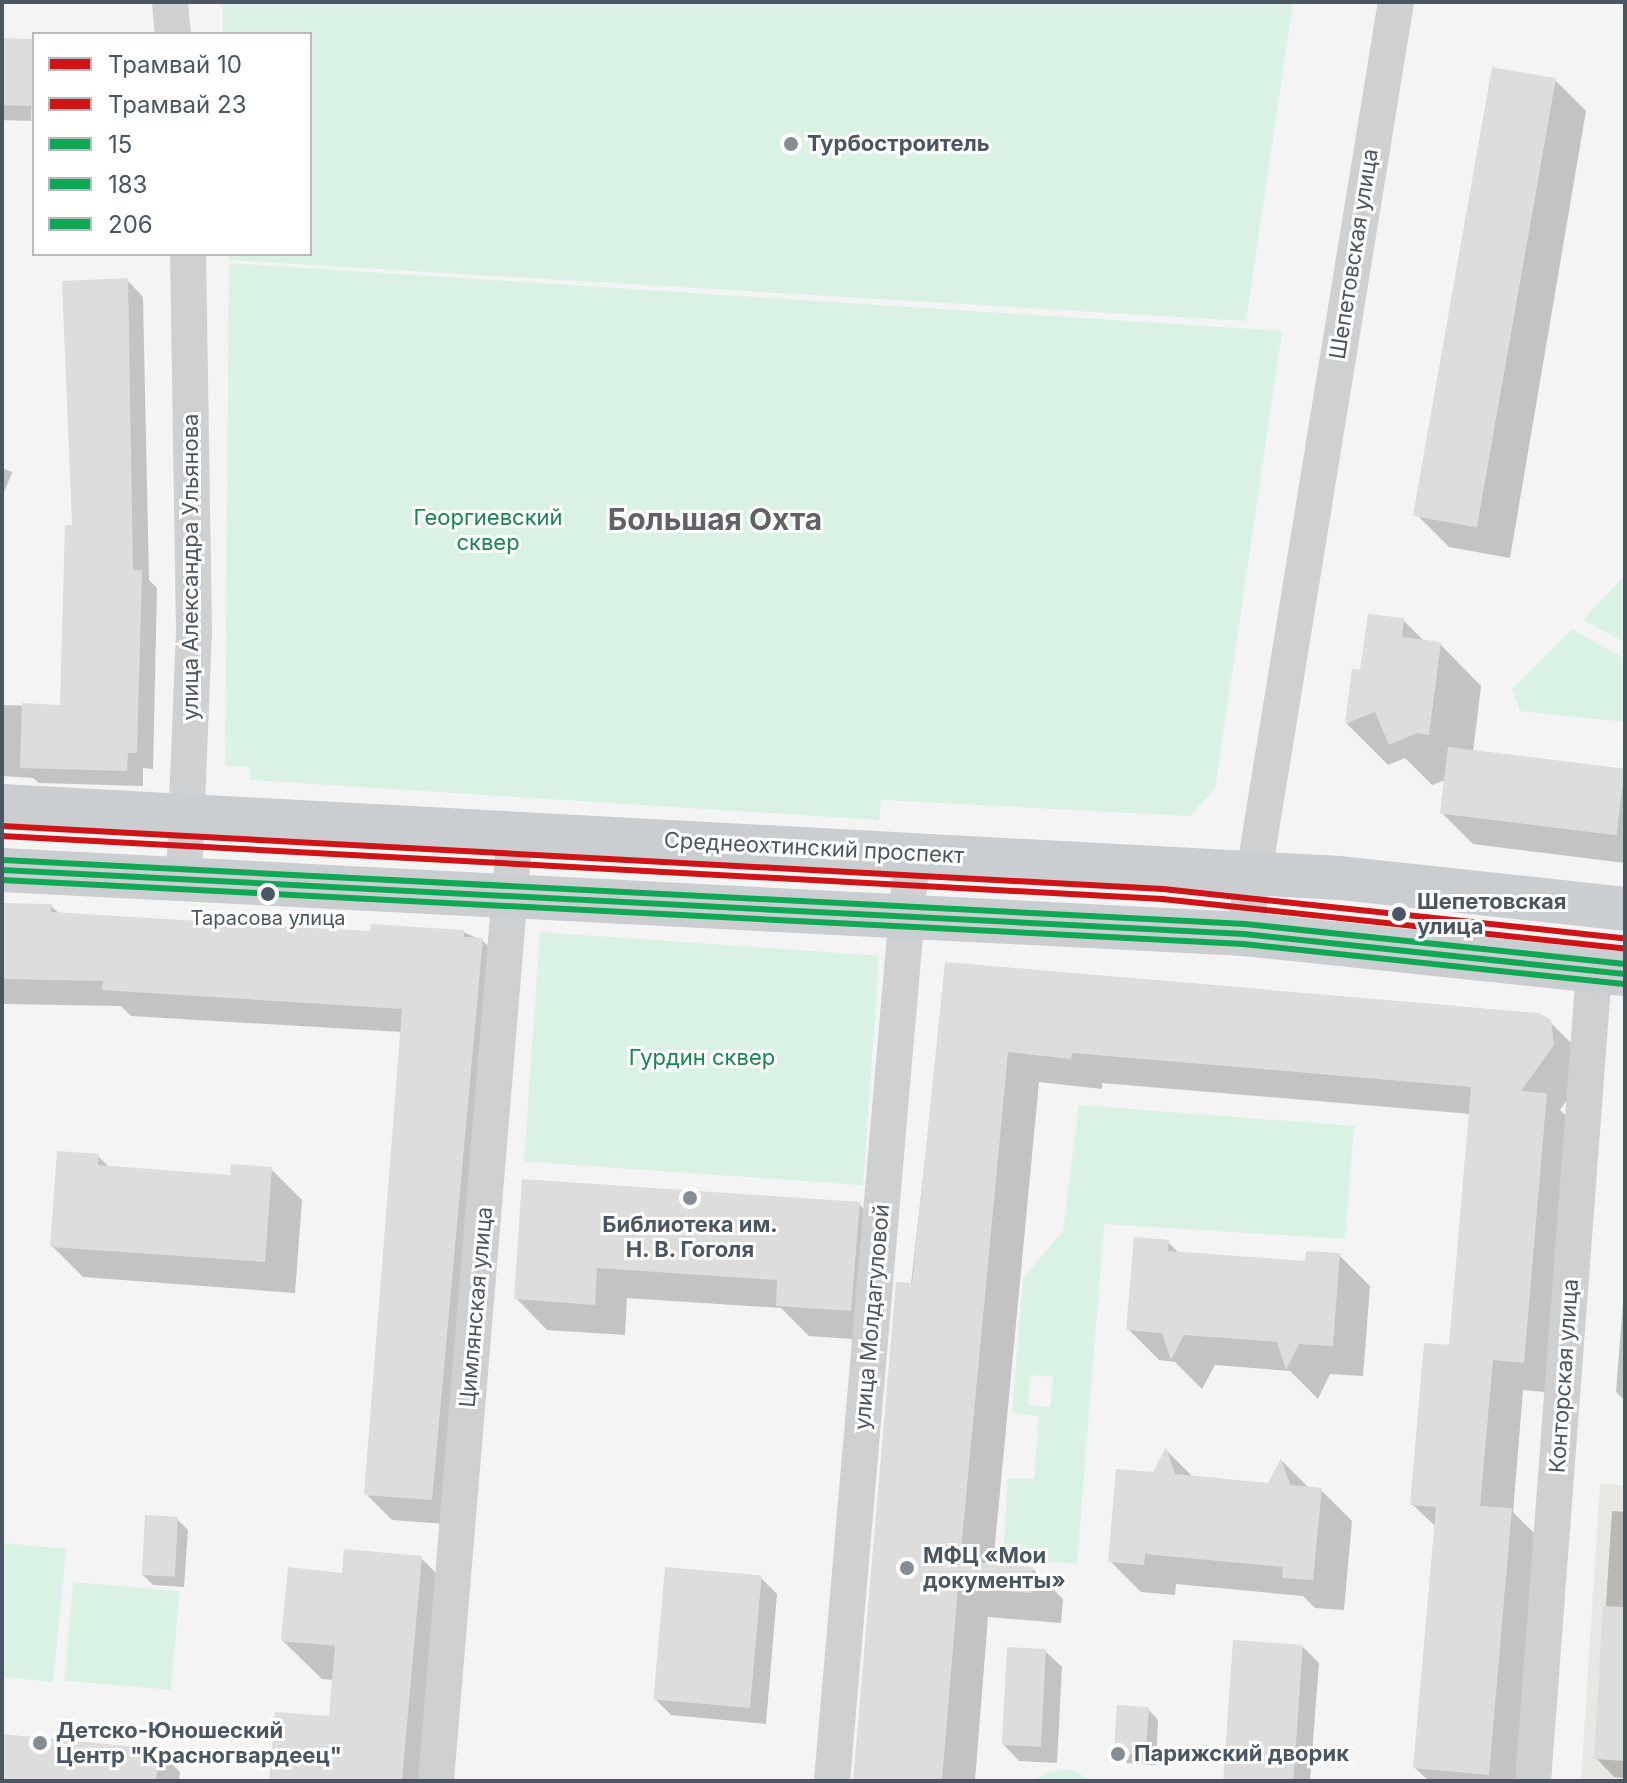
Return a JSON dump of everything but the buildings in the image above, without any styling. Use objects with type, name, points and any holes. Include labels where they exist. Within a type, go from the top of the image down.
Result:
[{"type":"main road","name":"Среднеохтинский проспект","points":[[2,806],[1253,873],[1625,909]]},
{"type":"main road","points":[[2,870],[1244,934],[1610,972]]},
{"type":"street","points":[[170,2],[173,32]]},
{"type":"street","name":"Шепетовская улица","points":[[1244,934],[1396,2]]},
{"type":"street","name":"улица Александра Ульянова","points":[[184,879],[194,632],[188,256]]},
{"type":"street","name":"Цимлянская улица","points":[[436,1781],[515,832]]},
{"type":"street","name":"улица Молдагуловой","points":[[832,1781],[912,853]]},
{"type":"street","name":"Конторская улица","points":[[1533,1781],[1610,972]]},
{"type":"shaded area","points":[[1600,1484],[1625,1485],[1625,1781],[1581,1781]]},
{"type":"green space","name":"Турбостроитель","points":[[223,2],[1293,2],[1246,321],[229,260],[229,256],[312,256],[312,32],[223,32]]},
{"type":"green space","name":"Георгиевский сквер","points":[[229,263],[1282,331],[1215,789],[1190,816],[881,800],[879,820],[249,780],[250,767],[225,766]]},
{"type":"green space","points":[[1625,575],[1625,642],[1583,620]]},
{"type":"green space","points":[[1572,629],[1625,659],[1625,722],[1520,711],[1512,689]]},
{"type":"green space","name":"Гурдин сквер","points":[[540,932],[879,956],[863,1185],[524,1161]]},
{"type":"green space","points":[[1079,1105],[1354,1126],[1345,1239],[1104,1224],[1077,1564],[1003,1558],[1008,1478],[1034,1479],[1039,1416],[1012,1413],[1023,1278],[1063,1231]],"holes":[[[1030,1375],[1053,1377],[1050,1407],[1028,1405]]]},
{"type":"green space","points":[[2,1543],[66,1549],[53,1682],[2,1677]]},
{"type":"green space","points":[[73,1582],[180,1591],[171,1690],[64,1681]]},
{"type":"green space","points":[[1070,1769],[1093,1781],[1034,1781],[1048,1772]]},
{"type":"tram line","name":"10","points":[[2,826],[1163,889],[1625,938]]},
{"type":"tram line","name":"23","points":[[2,836],[1162,899],[1624,948]]},
{"type":"transit line","name":"206","points":[[3,860],[1245,924],[1625,964]]},
{"type":"transit line","name":"15","points":[[2,870],[1244,934],[1625,974]]},
{"type":"transit line","name":"183","points":[[2,880],[1243,944],[1624,984]]},
{"type":"place","name":"Турбостроитель","points":[[791,144]]},
{"type":"place","name":"Тарасова улица","points":[[268,894]]},
{"type":"place","name":"Шепетовская улица","points":[[1399,914]]},
{"type":"place","name":"Библиотека им. Н. В. Гоголя","points":[[690,1198]]},
{"type":"place","name":"МФЦ «Мои документы»","points":[[907,1568]]},
{"type":"place","name":"Детско-Юношеский Центр \"Красногвардеец\"","points":[[40,1743]]},
{"type":"place","name":"Парижский дворик","points":[[1118,1754]]},
{"type":"district","name":"Большая Охта","points":[[715,519]]}]
